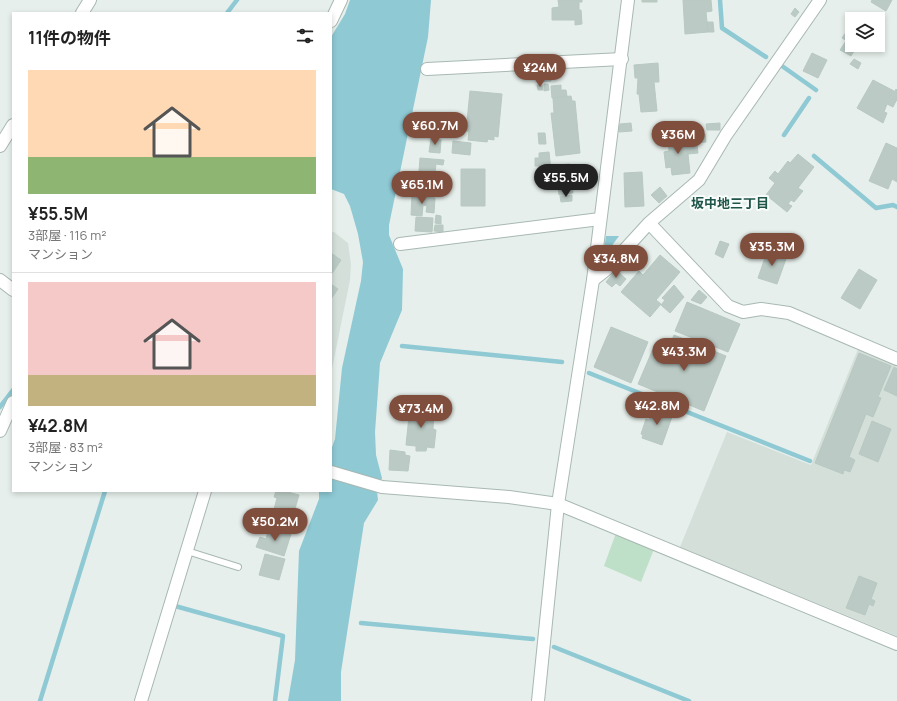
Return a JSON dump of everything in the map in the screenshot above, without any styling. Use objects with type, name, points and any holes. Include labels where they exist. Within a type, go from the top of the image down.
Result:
[{"type":"street","points":[[83,12],[90,0]]},
{"type":"street","points":[[332,19],[341,0]]},
{"type":"street","points":[[538,701],[558,504],[593,280],[622,59],[628,0]]},
{"type":"street","points":[[593,280],[607,269],[649,223],[699,180],[726,135],[820,0]]},
{"type":"street","points":[[427,69],[622,59]]},
{"type":"street","points":[[0,146],[12,127]]},
{"type":"street","points":[[400,244],[600,218]]},
{"type":"street","points":[[649,223],[728,306],[743,312],[761,309],[789,313],[897,359]]},
{"type":"street","points":[[0,280],[12,289]]},
{"type":"street","points":[[0,431],[12,404]]},
{"type":"street","points":[[332,472],[382,487],[501,496],[558,504],[897,644]]},
{"type":"street","points":[[141,701],[205,492]]},
{"type":"lane","points":[[187,551],[238,567]]},
{"type":"shaded area","points":[[332,232],[348,243],[351,264],[350,280],[332,369]]},
{"type":"shaded area","points":[[858,349],[897,365],[897,636],[680,547],[727,432],[811,465]]},
{"type":"green space","points":[[616,533],[654,549],[641,582],[604,566]]},
{"type":"water","points":[[350,0],[431,0],[428,37],[389,225],[389,235],[403,269],[402,310],[380,363],[375,432],[376,455],[382,478],[377,491],[378,500],[364,523],[341,672],[341,701],[288,701],[295,660],[299,551],[319,499],[319,492],[332,492],[332,447],[335,439],[342,368],[361,281],[363,262],[358,234],[350,206],[344,194],[332,189],[332,35],[345,14]]},
{"type":"water","points":[[606,236],[619,236],[608,251],[604,249]]},
{"type":"building","points":[[558,0],[582,0],[582,2],[579,2],[579,10],[581,10],[582,24],[575,25],[575,20],[552,20],[552,8],[559,7]]},
{"type":"building","points":[[642,0],[657,0],[657,2],[642,2]]},
{"type":"building","points":[[683,0],[711,0],[712,11],[706,12],[708,32],[685,34]]},
{"type":"building","points":[[872,0],[892,0],[886,11],[871,2]]},
{"type":"building","points":[[795,8],[799,12],[795,17],[791,14]]},
{"type":"building","points":[[707,22],[713,22],[714,32],[708,32]]},
{"type":"building","points":[[845,42],[845,52],[854,52],[851,56],[840,50]]},
{"type":"building","points":[[812,53],[827,60],[818,78],[803,71]]},
{"type":"building","points":[[854,59],[861,63],[858,69],[850,64]]},
{"type":"building","points":[[658,63],[659,82],[654,82],[657,111],[641,112],[639,94],[637,94],[638,78],[635,78],[634,65]]},
{"type":"building","points":[[550,69],[551,81],[540,82],[539,70]]},
{"type":"building","points":[[873,80],[894,91],[890,98],[896,101],[893,107],[887,104],[884,112],[887,113],[883,123],[857,108]]},
{"type":"building","points":[[544,84],[548,84],[549,90],[544,91]]},
{"type":"building","points":[[537,85],[542,85],[543,90],[538,90]]},
{"type":"building","points":[[561,85],[561,90],[566,90],[567,96],[552,98],[551,86]]},
{"type":"building","points":[[896,89],[897,90],[897,101],[891,98]]},
{"type":"building","points":[[470,91],[502,94],[498,137],[494,136],[494,140],[488,139],[487,142],[468,140],[469,131],[466,131]]},
{"type":"building","points":[[571,96],[572,101],[575,101],[580,153],[556,156],[551,113],[554,113],[553,98]]},
{"type":"building","points":[[631,123],[632,131],[619,132],[620,124]]},
{"type":"building","points":[[720,123],[720,130],[707,130],[706,124]]},
{"type":"building","points":[[538,133],[545,133],[546,144],[539,144]]},
{"type":"building","points":[[705,134],[706,142],[692,143],[691,136]]},
{"type":"building","points":[[686,135],[690,173],[672,175],[671,167],[666,168],[664,152],[669,151],[668,137]]},
{"type":"building","points":[[431,139],[441,140],[440,153],[429,152]]},
{"type":"building","points":[[453,141],[471,143],[470,155],[452,153]]},
{"type":"building","points":[[886,143],[897,148],[897,182],[892,179],[888,189],[869,181]]},
{"type":"building","points":[[697,145],[698,153],[688,154],[687,146]]},
{"type":"building","points":[[549,152],[551,171],[541,172],[540,166],[535,166],[535,158],[539,158],[539,153]]},
{"type":"building","points":[[798,154],[814,167],[798,188],[803,191],[794,202],[791,200],[788,204],[792,206],[787,212],[766,195],[775,183],[769,178],[775,171],[778,174],[788,161],[790,163]]},
{"type":"building","points":[[420,158],[444,160],[443,165],[436,164],[434,181],[426,180],[426,185],[418,184]]},
{"type":"building","points":[[570,164],[573,193],[559,195],[556,165]]},
{"type":"building","points":[[461,169],[485,169],[485,206],[461,206]]},
{"type":"building","points":[[642,172],[644,206],[625,207],[624,173]]},
{"type":"building","points":[[660,187],[667,196],[659,203],[651,195]]},
{"type":"building","points":[[421,191],[428,191],[428,197],[421,196]]},
{"type":"building","points":[[572,195],[572,201],[561,202],[560,196]]},
{"type":"building","points":[[412,196],[435,198],[434,213],[426,212],[427,206],[423,205],[422,216],[411,215]]},
{"type":"building","points":[[436,215],[441,216],[441,224],[435,223]]},
{"type":"building","points":[[416,217],[433,218],[432,232],[415,231]]},
{"type":"building","points":[[435,225],[443,225],[443,232],[434,231]]},
{"type":"building","points":[[720,241],[729,244],[723,258],[715,254]]},
{"type":"building","points":[[768,249],[787,256],[777,284],[758,278]]},
{"type":"building","points":[[332,254],[341,260],[332,274]]},
{"type":"building","points":[[660,255],[680,272],[656,300],[661,304],[650,317],[621,292],[639,271],[643,275]]},
{"type":"building","points":[[859,269],[877,280],[860,309],[841,298]]},
{"type":"building","points":[[616,270],[626,279],[620,286],[616,283],[612,287],[606,282]]},
{"type":"building","points":[[332,285],[338,289],[332,298]]},
{"type":"building","points":[[674,285],[684,297],[670,313],[661,305],[665,300],[662,298]]},
{"type":"building","points":[[699,290],[707,297],[701,304],[691,300]]},
{"type":"building","points":[[687,302],[740,324],[728,352],[675,331]]},
{"type":"building","points":[[611,327],[648,342],[631,383],[594,367]]},
{"type":"building","points":[[674,335],[726,356],[704,411],[638,384],[653,349],[666,355]]},
{"type":"building","points":[[859,353],[891,366],[878,397],[881,398],[873,417],[866,414],[849,457],[855,460],[850,472],[844,470],[843,474],[815,463]]},
{"type":"building","points":[[894,367],[897,369],[897,396],[884,390]]},
{"type":"building","points":[[412,407],[434,409],[433,429],[436,430],[434,448],[427,447],[426,451],[416,451],[416,446],[406,445],[409,416],[411,416]]},
{"type":"building","points":[[654,407],[673,414],[662,445],[642,438],[643,435],[641,434],[646,419],[649,420]]},
{"type":"building","points":[[872,421],[891,429],[878,462],[859,454]]},
{"type":"building","points":[[390,450],[405,452],[405,455],[410,456],[408,471],[389,470]]},
{"type":"building","points":[[276,492],[288,492],[299,495],[292,519],[273,513],[277,498],[274,497]]},
{"type":"building","points":[[269,527],[291,534],[284,556],[256,547],[260,537],[266,539]]},
{"type":"building","points":[[265,554],[285,559],[279,580],[259,575]]},
{"type":"building","points":[[859,576],[877,583],[871,599],[875,601],[873,606],[869,604],[865,615],[846,608]]},
{"type":"waterway","points":[[228,12],[237,0]]},
{"type":"waterway","points":[[720,0],[722,28],[766,57]]},
{"type":"waterway","points":[[782,66],[816,90]]},
{"type":"waterway","points":[[784,135],[809,98]]},
{"type":"waterway","points":[[814,156],[876,208],[893,205],[897,207]]},
{"type":"waterway","points":[[402,346],[562,362]]},
{"type":"waterway","points":[[589,373],[810,461]]},
{"type":"waterway","points":[[0,407],[12,391]]},
{"type":"waterway","points":[[40,701],[105,492]]},
{"type":"waterway","points":[[175,606],[283,636],[275,701]]},
{"type":"waterway","points":[[361,623],[533,639]]},
{"type":"waterway","points":[[554,647],[689,701]]},
{"type":"district","name":"坂中地三丁目","points":[[730,203]]}]
